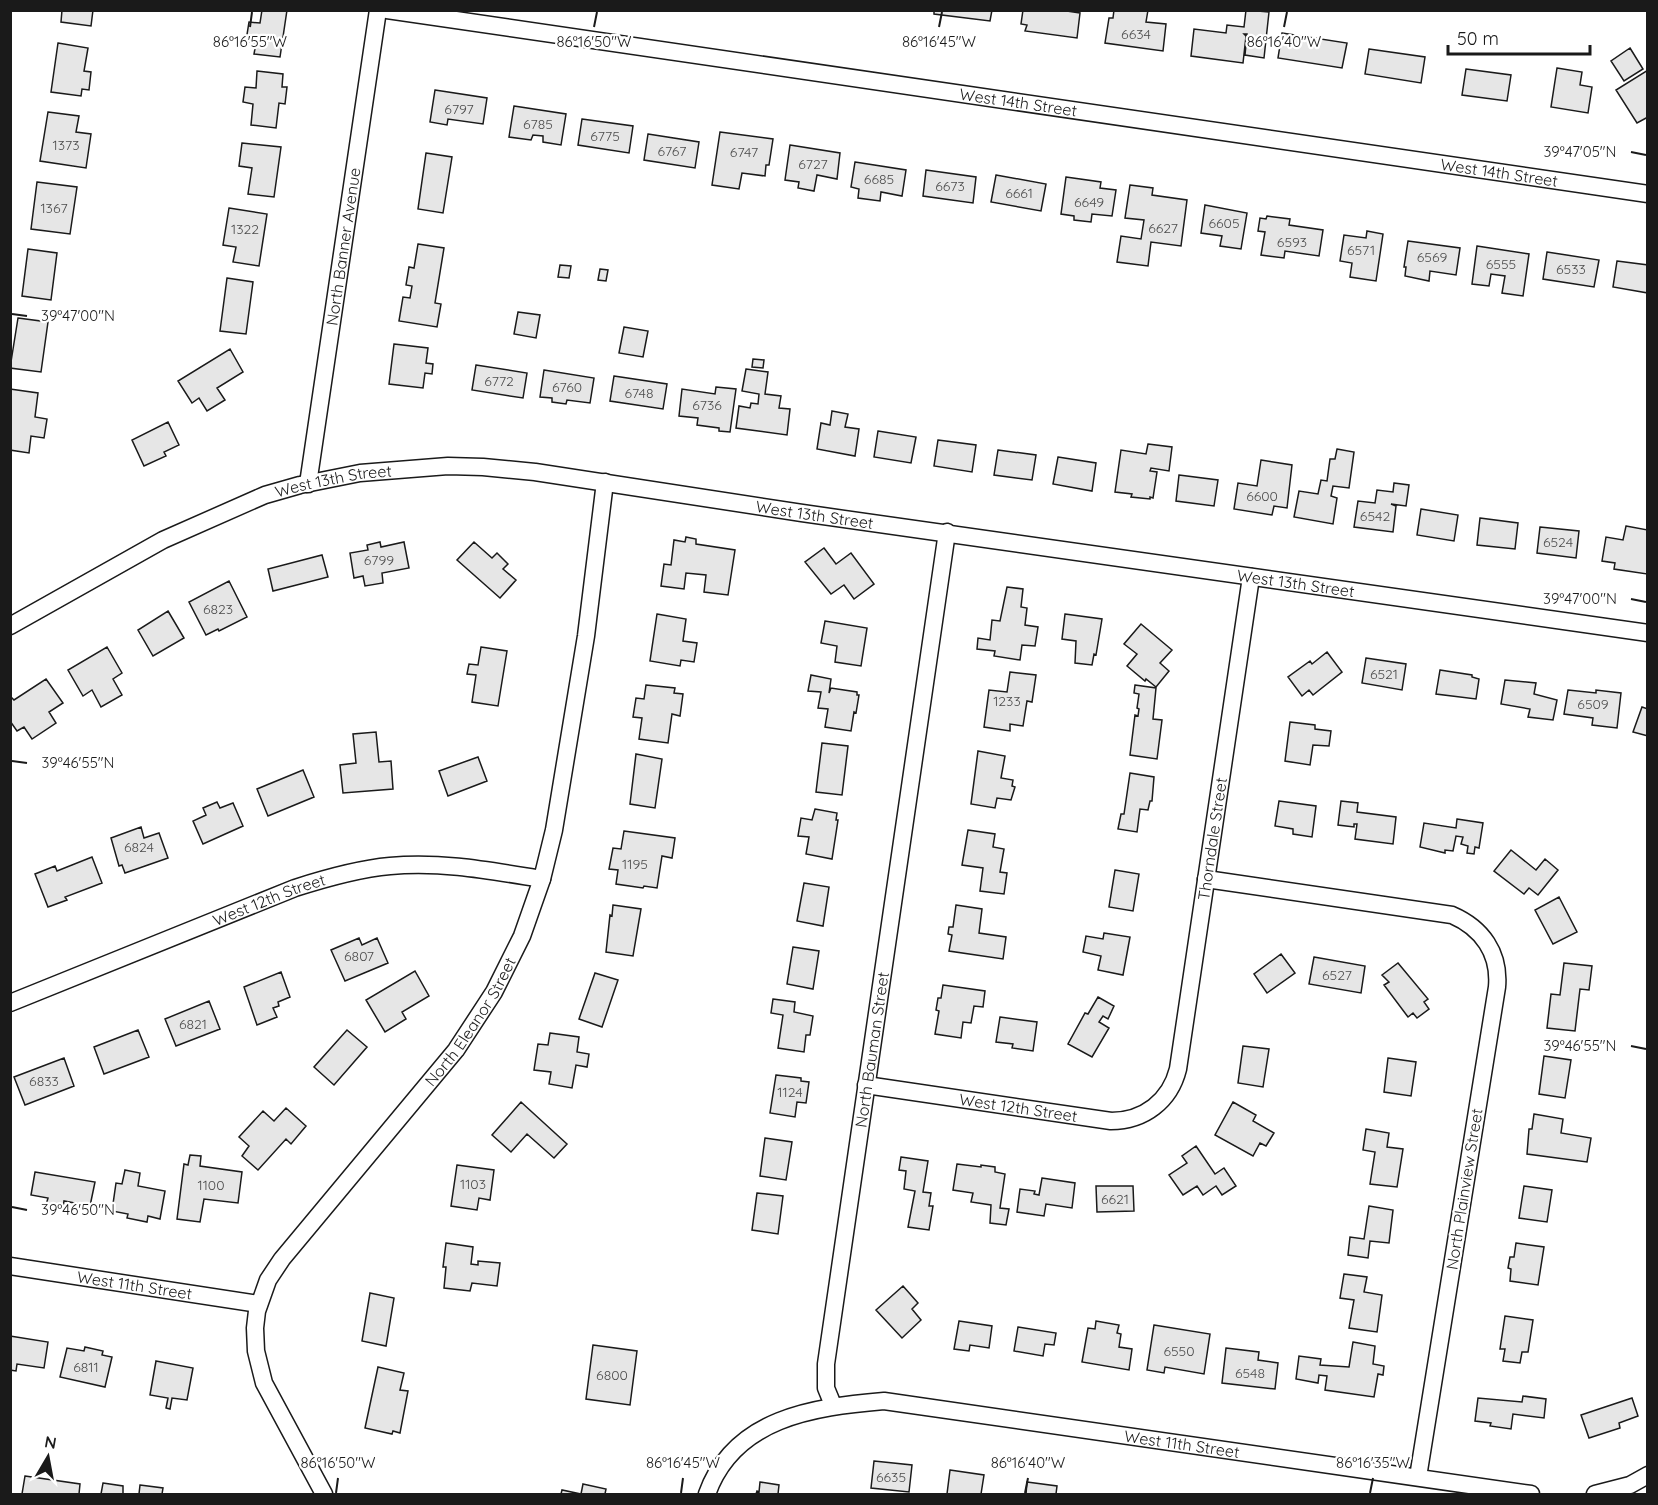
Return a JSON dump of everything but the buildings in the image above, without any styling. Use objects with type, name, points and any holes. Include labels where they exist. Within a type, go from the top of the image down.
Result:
[{"type":"street","name":"North Banner Avenue","points":[[308,484],[378,10]]},
{"type":"street","name":"West 14th Street","points":[[387,10],[1647,194]]},
{"type":"street","name":"West 13th Street","points":[[10,626],[130,557],[188,527],[265,495],[308,484],[378,471],[448,466],[535,472],[802,513],[1647,633]]},
{"type":"street","name":"North Eleanor Street","points":[[324,1494],[261,1375],[255,1344],[259,1304],[268,1280],[282,1259],[466,1036],[494,992],[514,952],[542,879],[554,830],[584,647],[605,482]]},
{"type":"street","name":"North Bauman Street","points":[[833,1406],[828,1396],[825,1372],[946,532]]},
{"type":"street","name":"Thorndale Street","points":[[1165,1098],[1178,1069],[1251,577]]},
{"type":"street","name":"West 12th Street","points":[[10,1003],[295,888],[338,874],[392,865],[428,865],[464,867],[542,879]]},
{"type":"street","name":"North Plainview Street","points":[[1206,879],[1457,917],[1467,922],[1483,936],[1493,954],[1498,978],[1419,1477]]},
{"type":"street","name":"West 12th Street","points":[[866,1085],[1111,1121],[1125,1121],[1144,1114],[1165,1098]]},
{"type":"street","name":"West 11th Street","points":[[10,1266],[259,1304]]},
{"type":"street","name":"West 11th Street","points":[[833,1406],[884,1401],[1531,1494]]},
{"type":"street","points":[[707,1494],[723,1464],[740,1443],[753,1434],[801,1413],[833,1406]]},
{"type":"street","points":[[1595,1494],[1630,1485],[1647,1474]]}]
